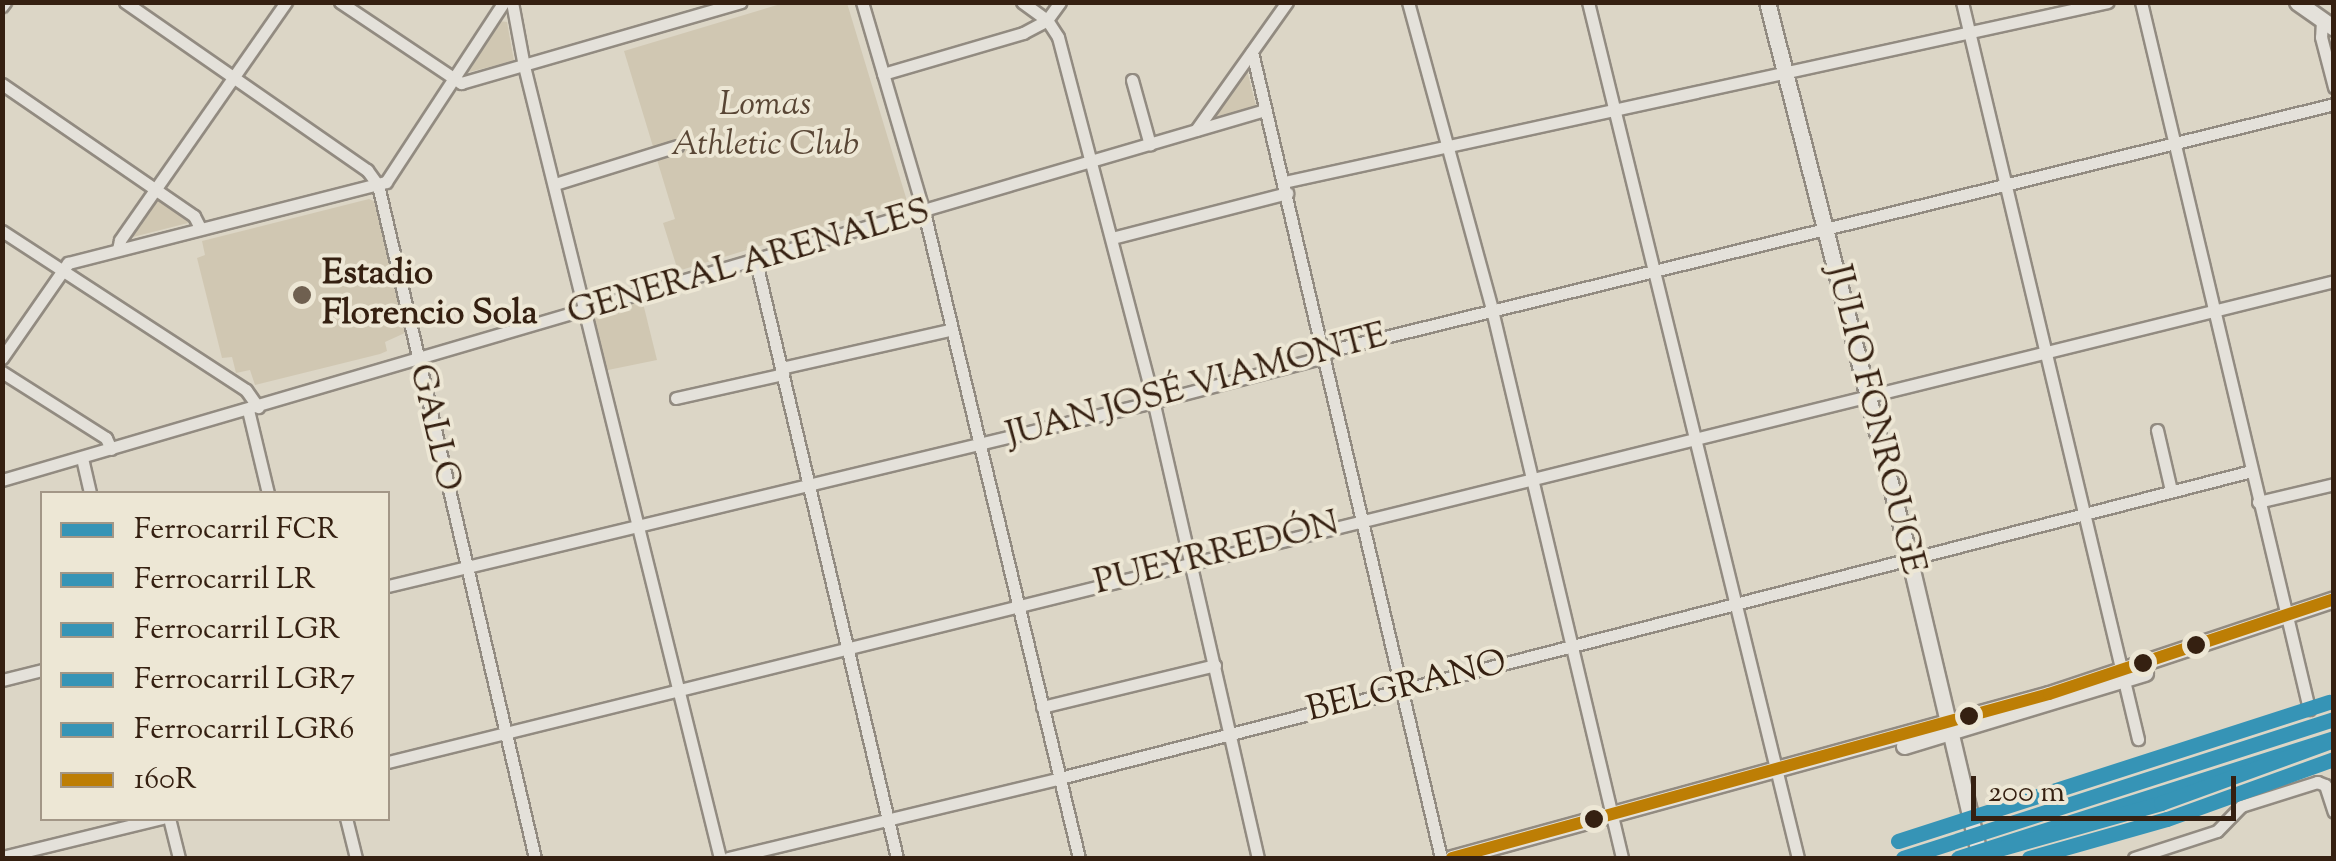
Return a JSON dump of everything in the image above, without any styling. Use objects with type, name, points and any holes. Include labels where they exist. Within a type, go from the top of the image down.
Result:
[{"type":"main road","name":"JULIO FONROUGE","points":[[1767,2],[1909,557],[1980,858]]},
{"type":"main road","points":[[2297,2],[2328,24]]},
{"type":"main road","points":[[1452,858],[1778,778],[1950,728],[2123,675],[2288,619],[2334,599]]},
{"type":"main road","points":[[2288,619],[2334,610]]},
{"type":"main road","points":[[1488,858],[1612,820]]},
{"type":"street","points":[[125,2],[367,170],[378,185]]},
{"type":"street","points":[[118,250],[156,188],[286,2]]},
{"type":"street","points":[[340,2],[452,80],[467,82],[742,2]]},
{"type":"street","points":[[2,358],[60,269],[200,228],[378,185],[393,176],[504,2]]},
{"type":"street","points":[[512,2],[524,66],[724,858]]},
{"type":"street","points":[[862,2],[924,212],[1078,858]]},
{"type":"street","points":[[1022,2],[1047,20],[1058,37],[1093,162],[1154,400],[1258,858]]},
{"type":"street","points":[[883,74],[1023,33],[1047,20],[1060,2]]},
{"type":"street","points":[[1196,130],[1287,2]]},
{"type":"street","points":[[1408,2],[1492,310],[1622,858]]},
{"type":"street","points":[[1588,2],[1798,858]]},
{"type":"street","points":[[1962,2],[2138,739]]},
{"type":"street","points":[[1112,238],[1450,146],[2108,2]]},
{"type":"street","points":[[2141,2],[2309,709]]},
{"type":"street","points":[[2328,24],[2321,38],[2334,87]]},
{"type":"street","points":[[1252,52],[1441,858]]},
{"type":"street","points":[[1132,80],[1150,144]]},
{"type":"street","points":[[2,84],[156,188],[194,216],[200,228]]},
{"type":"street","name":"JUAN JOSÉ VIAMONTE","points":[[390,585],[980,444],[1492,310],[2334,104]]},
{"type":"street","name":"GENERAL ARENALES","points":[[2,480],[587,312],[1265,110]]},
{"type":"street","points":[[554,184],[678,146]]},
{"type":"street","name":"GALLO","points":[[378,185],[536,858]]},
{"type":"street","points":[[2,231],[246,390],[253,408],[267,491]]},
{"type":"street","points":[[756,262],[850,646],[897,858]]},
{"type":"street","name":"PUEYRREDÓN","points":[[390,761],[2334,281]]},
{"type":"street","points":[[676,398],[950,330]]},
{"type":"street","points":[[2,372],[106,438],[111,449]]},
{"type":"street","points":[[2157,430],[2172,490]]},
{"type":"street","points":[[82,458],[89,491]]},
{"type":"street","name":"BELGRANO","points":[[724,858],[1060,778],[2251,471]]},
{"type":"street","points":[[2258,502],[2334,484]]},
{"type":"street","points":[[1042,707],[1214,665]]},
{"type":"street","points":[[2,680],[40,670]]},
{"type":"street","points":[[2134,858],[2217,831],[2241,806],[2317,782],[2324,784],[2334,812]]},
{"type":"street","points":[[2,858],[154,821]]},
{"type":"street","points":[[167,821],[179,858]]},
{"type":"street","points":[[347,821],[356,858]]},
{"type":"green space","name":"Lomas Athletic Club","points":[[784,3],[847,3],[907,201],[678,271],[663,223],[675,219],[624,51]]},
{"type":"green space","points":[[499,21],[507,22],[514,61],[469,72]]},
{"type":"green space","points":[[1247,70],[1256,106],[1215,117],[1214,113]]},
{"type":"green space","points":[[157,198],[187,217],[188,223],[133,237]]},
{"type":"green space","name":"Estadio Florencio Sola","points":[[369,199],[376,202],[407,332],[385,342],[387,351],[380,354],[255,385],[250,370],[236,373],[232,357],[222,358],[197,258],[205,255],[202,241]]},
{"type":"green space","points":[[642,299],[657,360],[603,371],[590,314]]},
{"type":"rail line","name":"LGR","points":[[1898,841],[2329,702]]},
{"type":"rail line","name":"FCR","points":[[1903,858],[2334,719]]},
{"type":"rail line","name":"LR","points":[[1958,858],[2334,738]]},
{"type":"rail line","name":"LGR7","points":[[1967,858],[2161,803],[2334,740]]},
{"type":"rail line","name":"LGR6","points":[[2029,858],[2167,819],[2334,759]]},
{"type":"transit line","name":"160R","points":[[1452,858],[2049,694],[2334,599]]},
{"type":"place","name":"Estadio Florencio Sola","points":[[302,295]]}]
